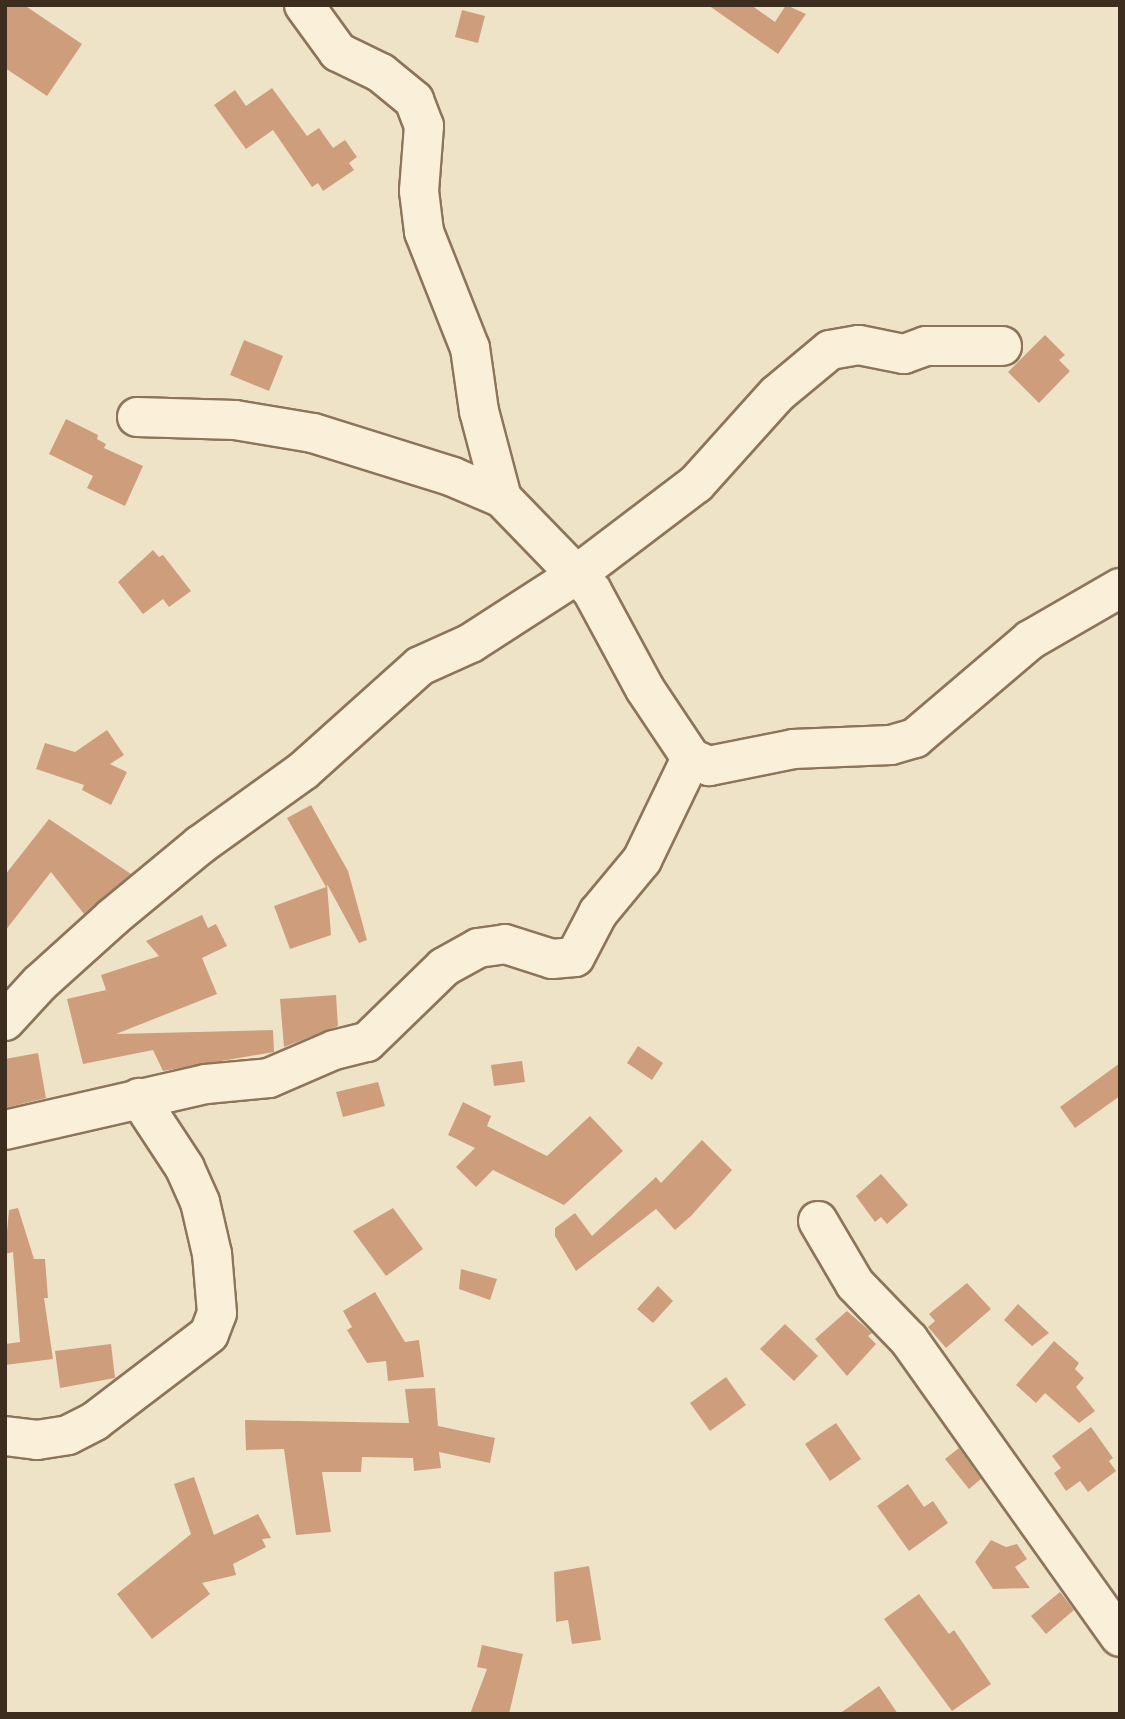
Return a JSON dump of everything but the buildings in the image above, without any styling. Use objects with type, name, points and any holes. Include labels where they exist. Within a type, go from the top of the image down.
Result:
[{"type":"street","points":[[304,5],[338,52],[381,73],[414,100],[424,126],[419,191],[424,232],[470,348],[479,411],[502,498]]},
{"type":"street","points":[[5,1021],[40,983],[113,917],[200,845],[303,771],[420,666],[471,643],[576,575],[696,484],[778,394],[830,350],[859,345],[904,354],[926,346],[1002,346]]},
{"type":"street","points":[[137,417],[235,420],[292,429],[453,477],[502,498],[592,591],[645,689],[691,758],[709,766],[793,749],[891,745],[915,738],[1030,640],[1120,589]]},
{"type":"street","points":[[5,1130],[206,1083],[269,1078],[334,1050],[367,1042],[444,967],[478,948],[505,944],[552,959],[575,957],[598,913],[642,860],[691,758]]},
{"type":"street","points":[[5,1436],[37,1440],[68,1435],[94,1421],[209,1334],[217,1313],[212,1254],[200,1202],[185,1168],[139,1098]]},
{"type":"street","points":[[818,1220],[855,1284],[909,1340],[1120,1637]]}]
